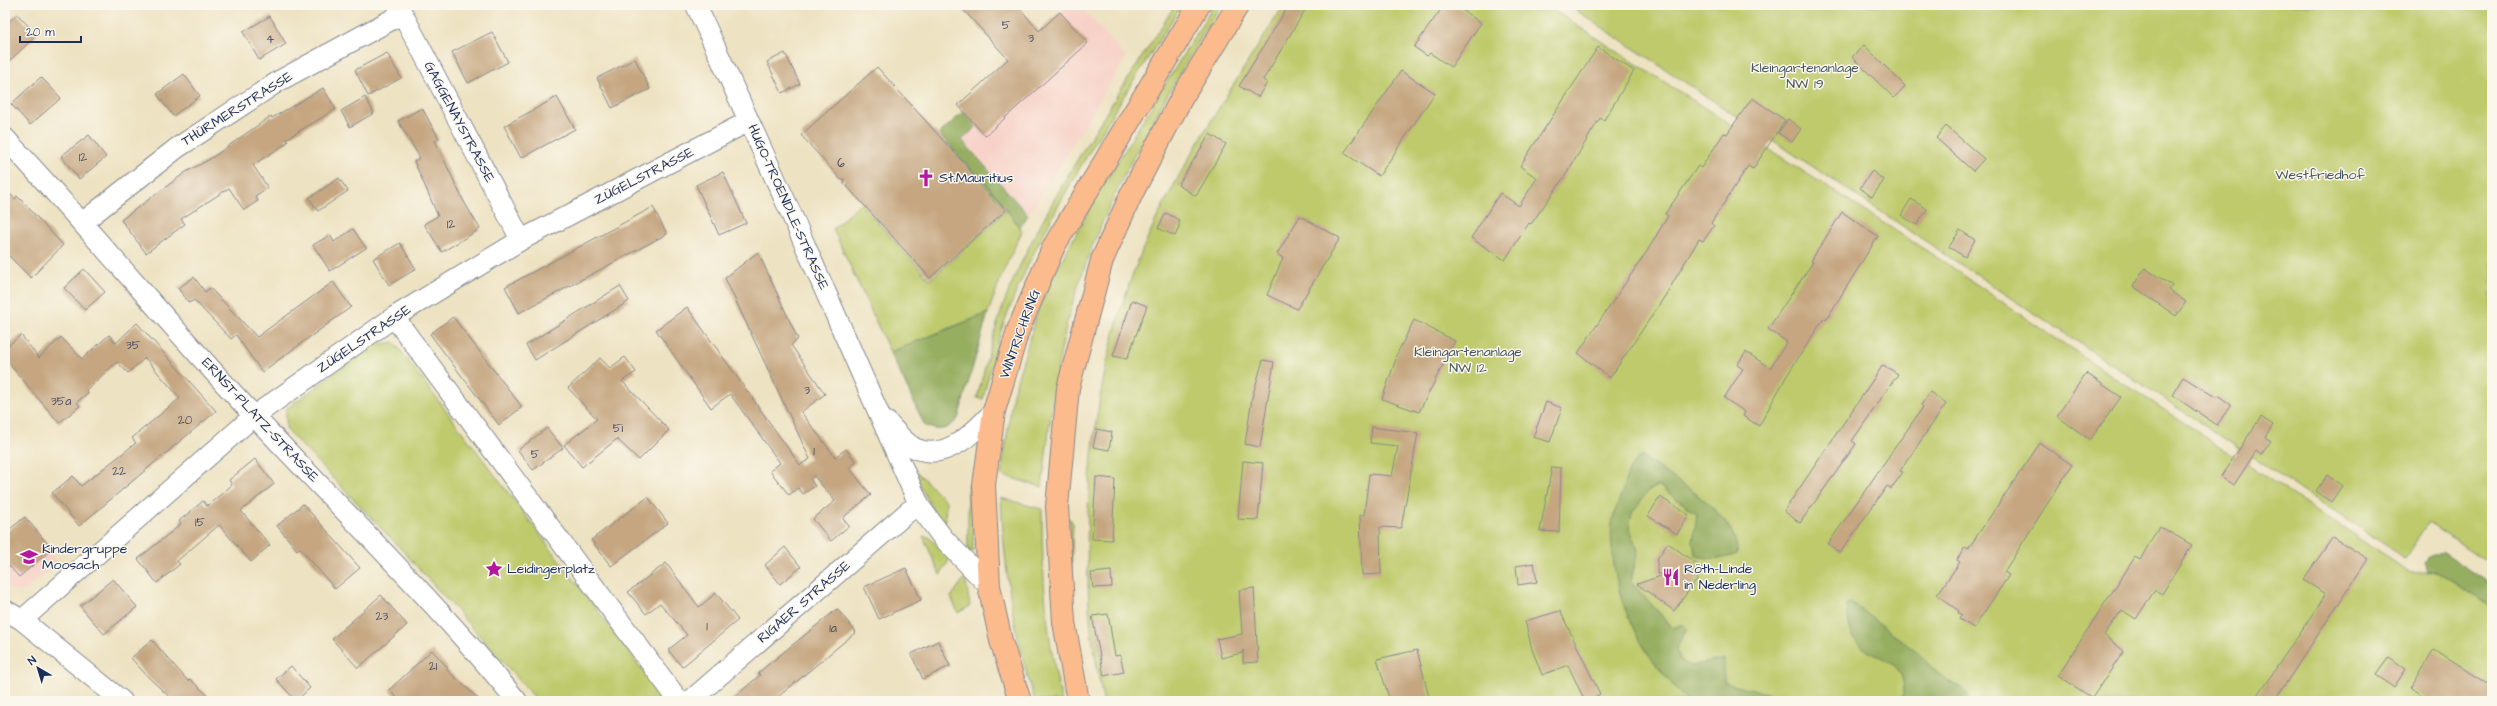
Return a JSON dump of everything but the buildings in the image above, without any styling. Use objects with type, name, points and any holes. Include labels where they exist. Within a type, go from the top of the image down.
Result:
[{"type":"main road","name":"WINTRICHRING","points":[[1020,701],[1001,641],[989,586],[984,484],[994,411],[1018,330],[1054,246],[1199,5]]},
{"type":"main road","points":[[1078,701],[1064,622],[1057,506],[1068,388],[1102,260],[1131,195],[1180,99],[1238,5]]},
{"type":"street","name":"HUGO-TROENDLE-STRASSE","points":[[696,5],[920,506],[943,538],[989,586]]},
{"type":"street","name":"THÜRMERSTRASSE","points":[[83,222],[177,148],[273,85],[400,10]]},
{"type":"street","name":"GAGGENAYSTRASSE","points":[[400,10],[521,240]]},
{"type":"street","name":"ZÜGELSTRASSE","points":[[14,615],[254,416],[394,317],[521,240],[749,121]]},
{"type":"street","name":"ERNST-PLATZ-STRASSE","points":[[5,138],[83,222],[254,416],[468,641],[517,701]]},
{"type":"street","points":[[394,317],[679,701]]},
{"type":"street","name":"HUGO-TROENDLE-STRASSE","points":[[877,411],[906,441],[919,450],[933,452],[947,448],[968,437],[994,411]]},
{"type":"street","name":"RIGAER STRASSE","points":[[690,701],[909,512],[920,506]]},
{"type":"street","points":[[14,615],[122,701]]},
{"type":"shaded area","points":[[1068,5],[1079,5],[1126,57],[1029,215],[963,140],[977,127],[958,105]]},
{"type":"shaded area","name":"Kindergruppe Moosach","points":[[25,517],[52,549],[49,552],[58,563],[24,591],[19,592],[5,586],[5,533]]},
{"type":"green space","points":[[1175,5],[1180,5],[1179,9],[1086,157],[1044,233],[1008,312],[994,355],[983,399],[977,398],[1004,304],[1016,274],[1033,240],[1051,205],[1091,137]]},
{"type":"green space","points":[[1214,5],[1221,5],[1176,80],[1133,158],[1095,239],[1080,281],[1062,343],[1052,405],[1042,487],[1001,475],[1013,394],[1039,307],[1056,270],[1102,187]]},
{"type":"green space","name":"Kleingartenanlage NW 12","points":[[1284,5],[1545,5],[1947,264],[2034,324],[2411,573],[2437,571],[2492,607],[2492,701],[1103,701],[1091,629],[1087,553],[1093,449],[1100,397],[1111,346],[1125,295],[1144,247],[1166,200],[1208,126]]},
{"type":"green space","name":"Westfriedhof","points":[[1568,5],[2492,5],[2492,565],[2428,522],[2405,558]]},
{"type":"green space","points":[[963,112],[976,127],[962,140],[1028,215],[1020,228],[1007,210],[939,134]]},
{"type":"green space","points":[[860,203],[930,280],[1007,210],[1022,231],[1003,272],[988,313],[890,352],[833,229]]},
{"type":"green space","points":[[988,313],[958,419],[947,428],[943,429],[935,429],[925,426],[890,352]]},
{"type":"green space","points":[[394,342],[663,697],[664,701],[538,701],[403,551],[286,429],[286,409],[373,345]]},
{"type":"green space","points":[[1642,456],[1701,498],[1715,511],[1727,524],[1735,539],[1737,554],[1727,557],[1706,558],[1695,554],[1693,542],[1697,514],[1659,486],[1649,490],[1632,513],[1629,529],[1638,550],[1631,582],[1673,628],[1683,624],[1687,629],[1676,649],[1681,661],[1690,666],[1724,659],[1724,682],[1742,688],[1778,695],[1796,701],[1687,701],[1650,657],[1633,627],[1620,592],[1615,572],[1611,536],[1613,517],[1628,473],[1637,459]]},
{"type":"green space","points":[[918,473],[946,501],[945,527],[935,514],[914,474]]},
{"type":"green space","points":[[968,484],[973,486],[973,552],[968,551]]},
{"type":"green space","points":[[1001,498],[1042,509],[1046,605],[1052,653],[1062,701],[1035,701],[1027,676],[1015,626],[1007,575]]},
{"type":"green space","points":[[1069,518],[1073,523],[1071,576]]},
{"type":"green space","points":[[923,536],[929,537],[950,559],[940,575]]},
{"type":"green space","points":[[2442,551],[2492,585],[2492,607],[2437,571],[2427,572],[2424,564],[2428,556]]},
{"type":"green space","points":[[965,577],[970,606],[958,613],[951,597]]},
{"type":"green space","points":[[1850,603],[1862,610],[1918,653],[1946,680],[1960,687],[1968,694],[1968,701],[1894,701],[1904,695],[1903,681],[1899,671],[1893,664],[1869,652],[1854,638],[1848,617],[1847,604]]},
{"type":"place","name":"St.Mauritius","points":[[926,178]]},
{"type":"place","name":"Kindergruppe Moosach","points":[[29,557]]},
{"type":"place","name":"Leidingerplatz","points":[[494,569]]},
{"type":"place","name":"Röth-Linde in Nederling","points":[[1671,577]]},
{"type":"park label","name":"Kleingartenanlage NW 19","points":[[1805,76]]}]
